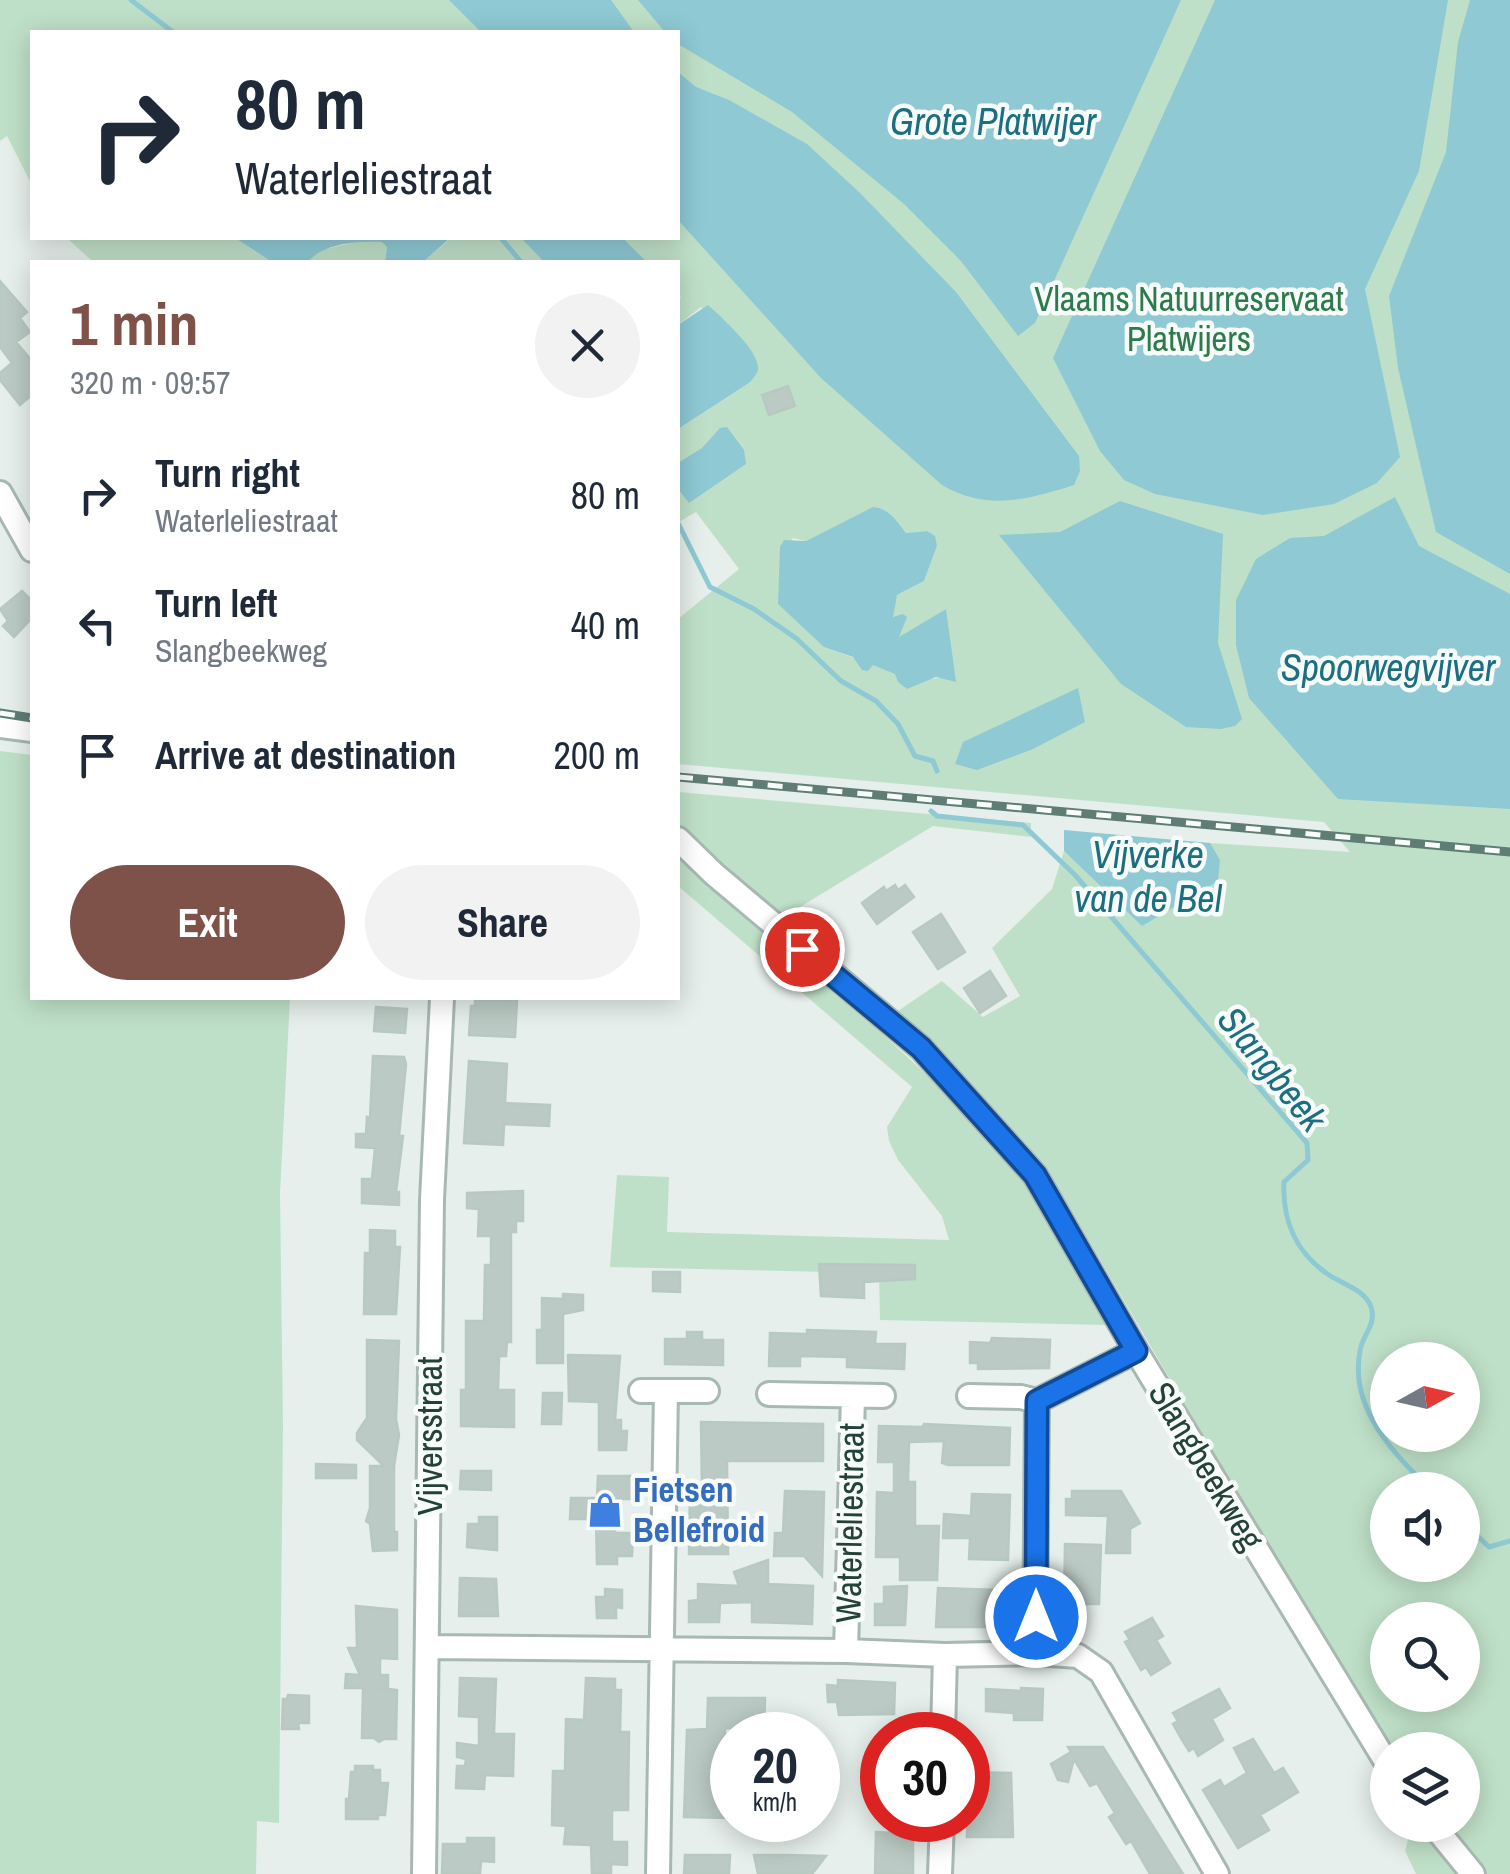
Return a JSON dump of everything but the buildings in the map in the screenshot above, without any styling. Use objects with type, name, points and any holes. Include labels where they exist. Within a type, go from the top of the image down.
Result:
[{"type":"street","points":[[0,493],[30,546]]},
{"type":"street","points":[[0,726],[30,730]]},
{"type":"street","name":"Slangbeekweg","points":[[680,841],[921,1048],[1035,1175],[1136,1351],[1370,1734]]},
{"type":"street","name":"Vijversstraat","points":[[424,1874],[432,1200],[442,1000]]},
{"type":"street","points":[[969,1396],[1037,1401],[1136,1351]]},
{"type":"street","points":[[642,1391],[707,1391]]},
{"type":"street","points":[[658,1874],[666,1391]]},
{"type":"street","name":"Waterleliestraat","points":[[770,1394],[883,1396]]},
{"type":"street","name":"Waterleliestraat","points":[[846,1651],[853,1396]]},
{"type":"street","points":[[1035,1652],[1037,1401]]},
{"type":"street","name":"Waterleliestraat","points":[[428,1647],[846,1651],[945,1656],[1035,1652],[1078,1656],[1101,1672],[1217,1874]]},
{"type":"street","points":[[944,1712],[945,1656]]},
{"type":"street","points":[[940,1874],[941,1842]]},
{"type":"street","points":[[1447,1842],[1473,1874]]},
{"type":"green space","name":"Vlaams Natuurreservaat Platwijers","points":[[0,0],[1510,0],[1510,1874],[1482,1874],[1457,1842],[1480,1842],[1480,1732],[1381,1732],[1047,1169],[895,1013],[942,981],[983,1017],[1020,996],[992,948],[1052,889],[1064,851],[1142,925],[1217,881],[1210,843],[1350,852],[1324,822],[680,764],[680,617],[739,569],[696,512],[680,521],[680,428],[749,383],[701,307],[680,323],[680,260],[645,260],[625,240],[680,240],[680,30],[30,30],[30,181],[7,136],[0,141]],"holes":[[[879,508],[888,512],[906,533],[927,531],[937,546],[924,581],[897,595],[892,611],[899,638],[946,609],[945,678],[914,680],[824,647],[792,538],[806,541]]]},
{"type":"green space","points":[[69,240],[238,240],[269,260],[91,260]]},
{"type":"green space","points":[[449,240],[523,240],[542,260],[425,260]]},
{"type":"green space","points":[[361,241],[382,241],[387,247],[385,260],[310,260],[317,251]]},
{"type":"green space","points":[[0,751],[30,755],[30,1000],[290,1000],[280,1193],[283,1425],[279,1823],[257,1821],[256,1874],[0,1874]]},
{"type":"green space","points":[[680,792],[1031,823],[1031,837],[933,826],[800,907],[786,921],[680,828]]},
{"type":"green space","points":[[680,847],[956,1102],[1024,1180],[1108,1325],[880,1320],[879,1273],[610,1267],[617,1175],[669,1177],[667,1232],[949,1240],[942,1216],[898,1160],[889,1141],[887,1127],[912,1087],[680,888]]},
{"type":"green space","points":[[1407,1842],[1431,1842],[1460,1874],[1416,1874],[1405,1851]]},
{"type":"water","points":[[449,0],[611,0],[633,30],[479,30]]},
{"type":"water","name":"Grote Platwijer","points":[[638,0],[1181,0],[1035,323],[1018,336],[961,261],[904,204],[792,112],[680,45],[680,30],[663,30]]},
{"type":"water","points":[[1215,0],[1448,0],[1419,171],[1365,289],[1400,457],[1377,483],[1334,504],[1263,515],[1155,494],[1124,480],[1100,451],[1053,358]]},
{"type":"water","points":[[1470,0],[1510,0],[1510,574],[1436,532],[1398,368],[1389,296],[1446,152],[1458,42]]},
{"type":"water","points":[[680,74],[696,87],[729,100],[807,144],[859,192],[956,292],[1079,456],[1080,471],[1074,485],[1040,495],[991,500],[958,493],[942,485],[821,378],[680,222]]},
{"type":"water","points":[[238,240],[448,240],[425,260],[385,260],[387,247],[382,242],[373,242],[332,247],[310,260],[269,260]]},
{"type":"water","points":[[523,240],[625,240],[645,260],[542,260]]},
{"type":"water","points":[[708,305],[747,345],[758,370],[749,383],[680,428],[680,324]]},
{"type":"water","points":[[727,427],[744,450],[746,464],[689,503],[680,492],[680,462],[702,448],[720,428]]},
{"type":"water","name":"Spoorwegvijver","points":[[1395,497],[1419,546],[1510,594],[1510,809],[1338,799],[1249,698],[1236,645],[1236,600],[1256,559],[1290,538],[1324,536]]},
{"type":"water","points":[[1120,501],[1223,534],[1218,643],[1242,719],[1235,726],[1186,727],[1121,684],[999,535],[1060,532]]},
{"type":"water","points":[[873,507],[888,512],[906,533],[927,531],[935,536],[937,546],[924,581],[897,595],[893,617],[907,617],[899,637],[946,609],[956,682],[936,677],[907,689],[895,674],[873,665],[868,671],[862,670],[853,657],[824,647],[778,604],[780,547],[784,540],[806,541]]},
{"type":"water","points":[[1078,688],[1085,722],[1033,749],[977,770],[955,764],[963,742]]},
{"type":"water","name":"Vijverke van de Bel","points":[[1064,830],[1210,843],[1220,860],[1218,881],[1142,926],[1064,851]]},
{"type":"waterway","name":"Slangbeek","points":[[131,0],[170,30]]},
{"type":"waterway","name":"Slangbeek","points":[[503,240],[519,260]]},
{"type":"waterway","name":"Slangbeek","points":[[680,527],[710,587],[754,609],[797,639],[841,681],[876,701],[898,724],[915,756],[933,761],[937,771]]},
{"type":"waterway","name":"Slangbeek","points":[[931,811],[937,816],[1023,825],[1075,875],[1307,1143],[1308,1160],[1284,1182],[1289,1222],[1308,1257],[1359,1292],[1371,1307],[1371,1325],[1360,1351],[1361,1392],[1377,1428],[1413,1472]]},
{"type":"waterway","name":"Slangbeek","points":[[1480,1538],[1489,1547],[1510,1541]]},
{"type":"railway","points":[[0,713],[30,718]]},
{"type":"railway","points":[[680,777],[1510,852]]},
{"type":"place","name":"Fietsen Bellefroid","points":[[605,1510]]},
{"type":"route","points":[[802,949],[921,1048],[1035,1175],[1136,1351],[1037,1401],[1036,1617]]}]
